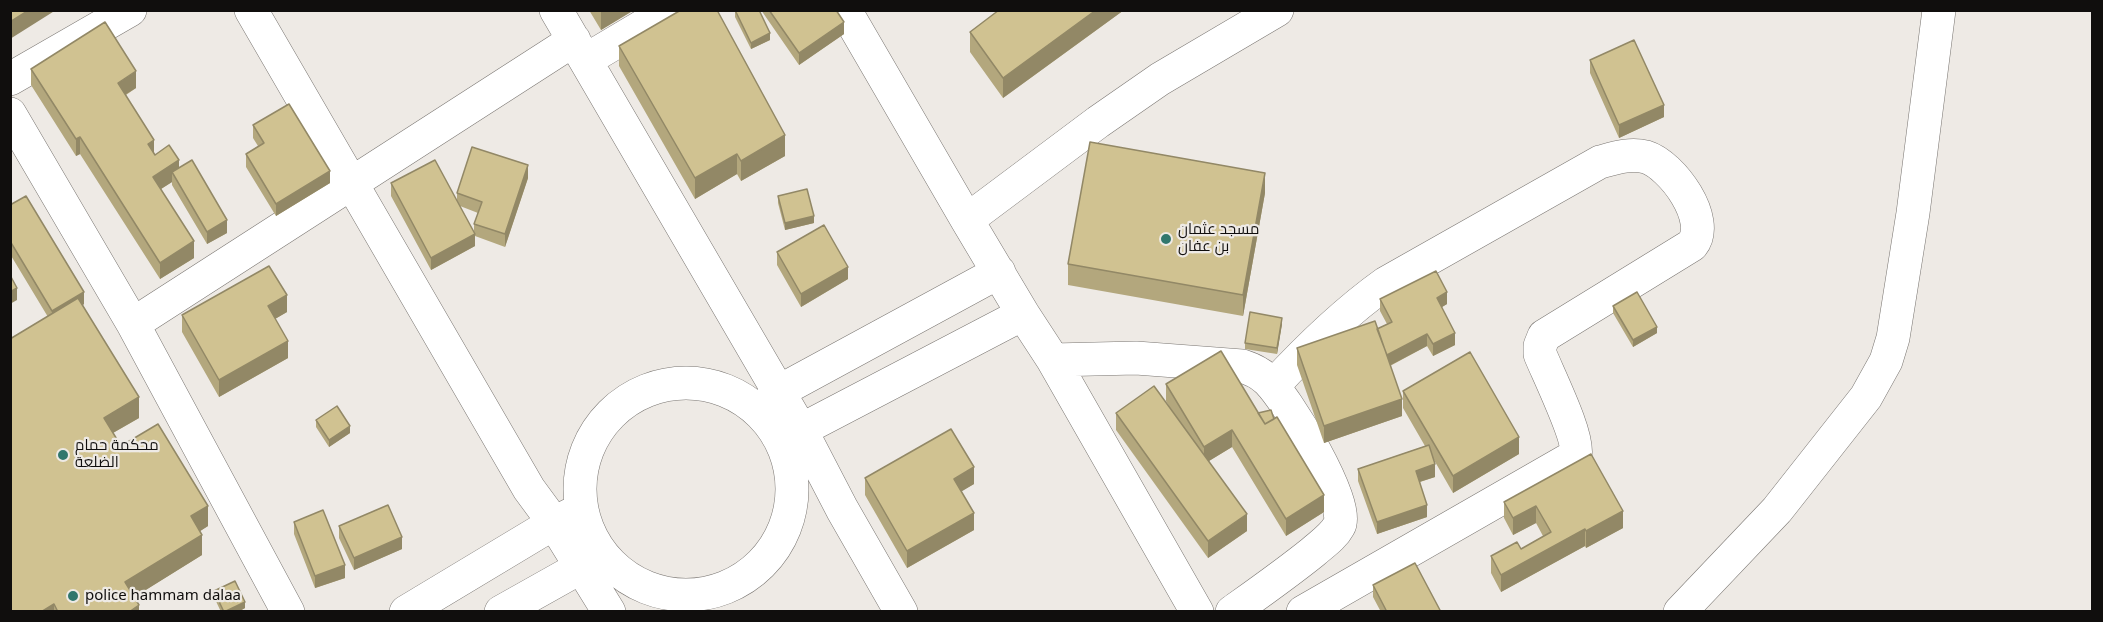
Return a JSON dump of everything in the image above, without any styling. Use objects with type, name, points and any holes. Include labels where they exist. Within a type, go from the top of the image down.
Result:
[{"type":"street","points":[[10,79],[130,10]]},
{"type":"street","points":[[250,10],[529,489],[566,517],[591,561],[609,612]]},
{"type":"street","points":[[556,10],[580,50],[769,402],[773,427],[792,438],[842,509],[901,612]]},
{"type":"street","points":[[133,324],[352,185],[580,50],[670,10]]},
{"type":"street","points":[[844,10],[966,220],[1053,360],[1197,612]]},
{"type":"street","points":[[966,220],[1098,122],[1161,79],[1277,10]]},
{"type":"street","points":[[1680,612],[1778,510],[1866,397],[1886,361],[1893,338],[1913,213],[1939,10]]},
{"type":"street","points":[[10,114],[133,324],[288,612]]},
{"type":"street","points":[[1273,386],[1316,340],[1360,301],[1386,283],[1600,162],[1632,155],[1646,157],[1657,162],[1672,174],[1695,213],[1698,232],[1692,245],[1544,336],[1541,341],[1540,354],[1572,431],[1576,447],[1575,456],[1303,612]]},
{"type":"street","points":[[406,612],[566,517],[592,437],[609,415],[631,398],[656,387],[684,383],[711,386],[769,402],[999,272]]},
{"type":"street","points":[[792,438],[1023,314]]},
{"type":"street","points":[[1053,360],[1136,358],[1242,366],[1254,370],[1273,386],[1325,467],[1341,509],[1341,524],[1330,537],[1288,572],[1232,612]]},
{"type":"street","points":[[591,561],[652,590],[682,596],[713,592],[742,580],[765,560],[782,535],[791,506],[792,438]]},
{"type":"street","points":[[501,612],[591,561]]},
{"type":"building","points":[[10,10],[29,10],[10,22]]},
{"type":"building","points":[[681,10],[717,10],[785,135],[741,161],[737,154],[695,178],[619,46]]},
{"type":"building","points":[[735,10],[759,10],[770,33],[751,43]]},
{"type":"building","points":[[769,10],[836,10],[844,22],[799,53]]},
{"type":"building","points":[[999,10],[1096,10],[1003,78],[970,32]]},
{"type":"building","points":[[105,22],[136,71],[118,83],[154,140],[148,144],[155,155],[169,145],[179,160],[153,177],[194,241],[160,263],[80,137],[76,139],[31,69]]},
{"type":"building","points":[[1634,40],[1664,105],[1619,125],[1590,60]]},
{"type":"building","points":[[289,104],[330,171],[276,204],[246,154],[264,143],[253,125]]},
{"type":"building","name":"مسجد عثمان بن عفان","points":[[1090,142],[1265,173],[1243,295],[1068,264]]},
{"type":"building","points":[[472,147],[528,165],[505,234],[474,224],[482,202],[457,193]]},
{"type":"building","points":[[192,160],[227,220],[207,232],[172,172]]},
{"type":"building","points":[[435,160],[475,234],[431,258],[391,183]]},
{"type":"building","points":[[807,189],[814,216],[785,223],[778,196]]},
{"type":"building","points":[[26,196],[84,292],[52,311],[10,241],[10,205]]},
{"type":"building","points":[[824,225],[848,267],[801,294],[777,252]]},
{"type":"building","points":[[269,266],[287,295],[268,306],[288,341],[219,380],[182,315]]},
{"type":"building","points":[[1436,271],[1447,292],[1437,298],[1455,333],[1433,344],[1427,334],[1387,355],[1377,329],[1392,322],[1380,299]]},
{"type":"building","points":[[10,275],[17,288],[10,292]]},
{"type":"building","points":[[1637,292],[1657,327],[1633,340],[1613,306]]},
{"type":"building","name":"محكمة حمام الضلعة","points":[[78,298],[139,397],[104,418],[121,446],[158,424],[208,506],[191,516],[202,535],[125,582],[139,605],[129,612],[58,612],[54,604],[41,612],[10,612],[10,339]]},
{"type":"building","points":[[1250,312],[1282,318],[1277,348],[1245,343]]},
{"type":"building","points":[[1375,321],[1402,399],[1324,426],[1297,348]]},
{"type":"building","points":[[1221,351],[1265,424],[1277,417],[1324,495],[1286,519],[1232,430],[1204,447],[1166,384]]},
{"type":"building","points":[[1470,352],[1519,437],[1453,476],[1403,391]]},
{"type":"building","points":[[1154,386],[1247,514],[1208,541],[1116,413]]},
{"type":"building","points":[[337,406],[350,426],[329,440],[316,420]]},
{"type":"building","points":[[1271,410],[1274,419],[1265,424],[1258,413]]},
{"type":"building","points":[[951,429],[974,467],[954,479],[974,513],[907,551],[865,478]]},
{"type":"building","points":[[1429,445],[1435,464],[1416,471],[1427,505],[1377,522],[1358,469]]},
{"type":"building","points":[[1591,454],[1623,511],[1501,575],[1491,556],[1517,542],[1521,549],[1551,532],[1536,506],[1513,518],[1504,502]]},
{"type":"building","points":[[388,505],[402,537],[354,558],[339,526]]},
{"type":"building","points":[[323,510],[345,565],[315,576],[294,522]]},
{"type":"building","points":[[1415,563],[1441,612],[1387,612],[1373,585]]},
{"type":"building","points":[[235,581],[245,602],[224,612],[214,591]]},
{"type":"place","name":"مسجد عثمان بن عفان","points":[[1166,239]]},
{"type":"place","name":"محكمة حمام الضلعة","points":[[63,455]]},
{"type":"place","name":"police hammam dalaa","points":[[73,596]]}]
